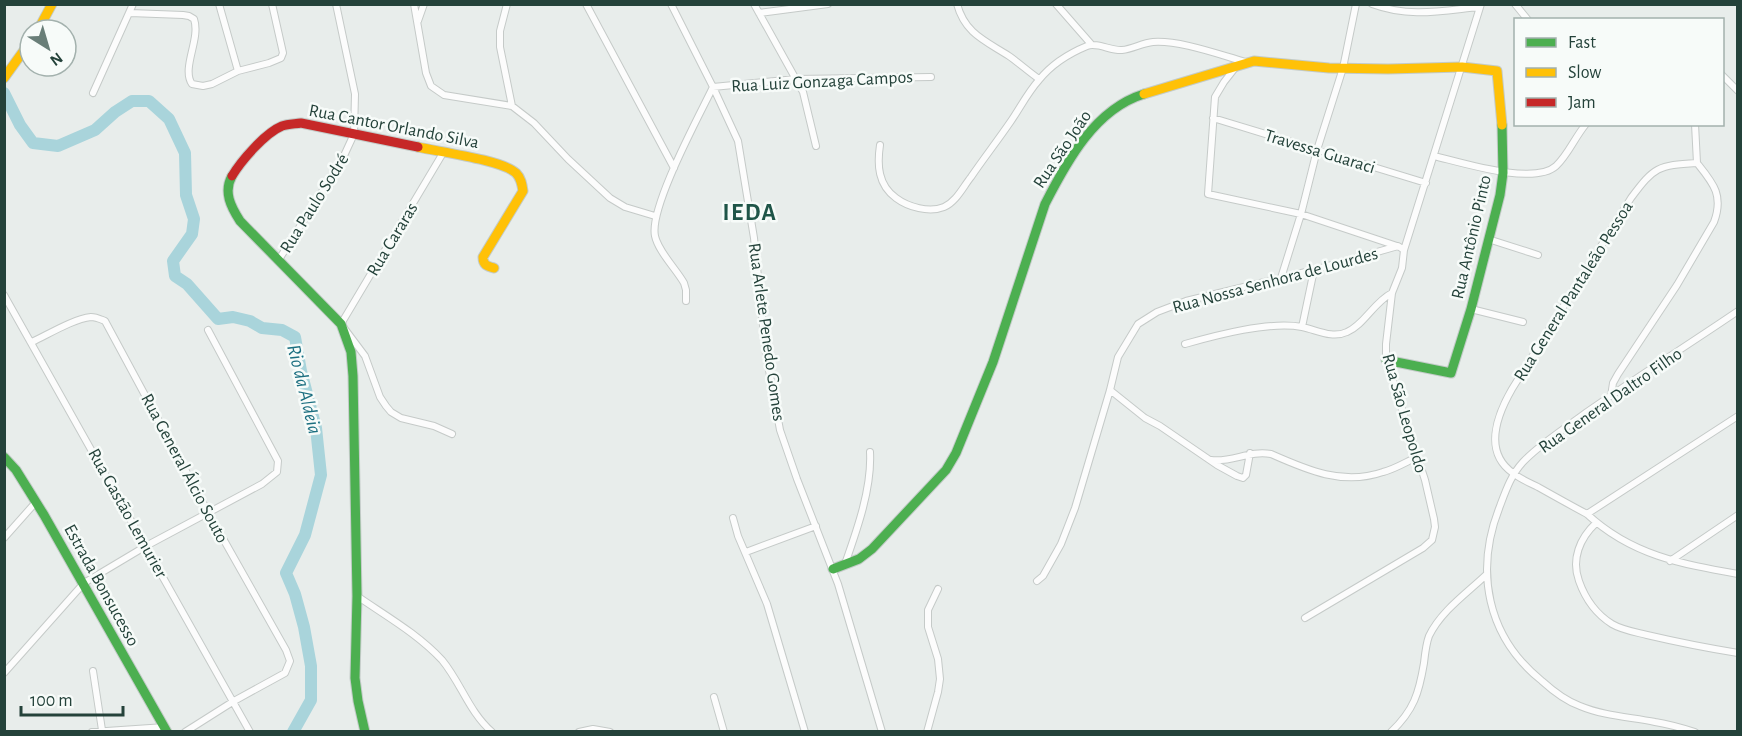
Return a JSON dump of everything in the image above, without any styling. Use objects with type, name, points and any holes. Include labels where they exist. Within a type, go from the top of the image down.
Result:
[{"type":"street","points":[[93,93],[133,4]]},
{"type":"street","points":[[219,4],[238,71]]},
{"type":"street","points":[[130,14],[183,15],[194,19],[195,32],[188,76],[189,82],[195,86],[212,84],[238,71],[277,61],[283,55],[272,4]]},
{"type":"street","name":"Rua Paulo Sodré","points":[[278,261],[342,160],[354,134],[355,94],[336,4]]},
{"type":"street","points":[[414,4],[426,73],[431,86],[444,95],[512,106],[534,123],[610,198],[625,207],[655,216]]},
{"type":"street","points":[[418,21],[424,4]]},
{"type":"street","points":[[507,4],[500,31],[500,47],[512,106]]},
{"type":"street","points":[[586,4],[674,168]]},
{"type":"street","name":"Rua Arlete Penedo Gomes","points":[[671,4],[738,141],[754,238],[766,354],[780,430],[833,569],[882,732]]},
{"type":"street","points":[[754,4],[803,92],[816,146]]},
{"type":"street","points":[[759,13],[828,4]]},
{"type":"street","points":[[957,4],[969,28],[982,41],[1010,56],[1039,79]]},
{"type":"street","points":[[1056,4],[1091,44],[1124,50],[1143,44],[1164,42],[1246,62]]},
{"type":"street","points":[[1281,278],[1343,68],[1356,4]]},
{"type":"street","points":[[1372,4],[1388,10],[1410,13],[1480,6]]},
{"type":"street","points":[[1515,4],[1526,18]]},
{"type":"street","name":"Rua São Leopoldo","points":[[1305,618],[1405,560],[1432,540],[1435,527],[1425,480],[1386,360],[1386,344],[1392,293],[1402,268],[1401,248],[1426,183],[1480,6]]},
{"type":"street","points":[[880,145],[878,157],[880,177],[889,193],[903,203],[914,207],[942,208],[955,198],[1039,79],[1066,57],[1091,44]]},
{"type":"street","points":[[7,75],[18,59]]},
{"type":"street","name":"Rua São João","points":[[833,569],[859,559],[872,549],[946,470],[959,445],[993,362],[1045,204],[1056,182],[1096,124],[1112,108],[1130,98],[1254,61],[1343,68],[1462,67],[1497,71]]},
{"type":"street","points":[[1236,67],[1215,97],[1208,194],[1301,214],[1401,248]]},
{"type":"street","name":"Rua Antônio Pinto","points":[[1386,360],[1451,373],[1471,309],[1500,195],[1503,173],[1502,123],[1497,71]]},
{"type":"street","name":"Rua Luiz Gonzaga Campos","points":[[713,87],[796,79],[931,77]]},
{"type":"street","points":[[1724,77],[1737,91]]},
{"type":"street","points":[[1724,85],[1731,85]]},
{"type":"street","points":[[686,301],[684,283],[656,241],[655,216],[674,168],[713,87]]},
{"type":"street","name":"Travessa Guaraci","points":[[1213,118],[1426,183]]},
{"type":"street","name":"Rua Cantor Orlando Silva","points":[[365,732],[356,688],[357,596],[351,352],[341,324],[247,230],[236,216],[227,189],[234,172],[266,136],[280,127],[301,123],[489,162],[513,170],[523,182],[520,198],[483,257],[486,266],[494,268]]},
{"type":"street","points":[[1434,156],[1503,173],[1548,171],[1563,158],[1585,126]]},
{"type":"street","points":[[1611,396],[1613,383],[1618,374],[1677,285],[1717,215],[1716,190],[1696,163],[1695,126]]},
{"type":"street","name":"Rua Cararas","points":[[341,324],[443,153]]},
{"type":"street","name":"Rua General Pantaleão Pessoa","points":[[1696,163],[1666,165],[1648,176],[1625,208],[1512,389],[1498,418],[1495,437],[1501,461],[1514,474],[1587,514],[1596,523],[1642,550],[1670,561],[1737,574]]},
{"type":"street","points":[[1488,238],[1538,255]]},
{"type":"street","name":"Rua Nossa Senhora de Lourdes","points":[[1037,581],[1065,535],[1075,508],[1118,357],[1138,324],[1147,317],[1186,301],[1401,248]]},
{"type":"street","points":[[1302,327],[1314,270]]},
{"type":"street","points":[[1185,344],[1265,327],[1302,327],[1339,335],[1349,332],[1378,302],[1392,293]]},
{"type":"street","name":"Rua Gastão Lemurier","points":[[4,295],[250,732]]},
{"type":"street","points":[[1471,309],[1523,322]]},
{"type":"street","name":"Rua General Daltro Filho","points":[[1695,732],[1656,722],[1597,712],[1580,706],[1550,688],[1520,661],[1502,636],[1488,592],[1486,575],[1489,544],[1495,519],[1514,474],[1524,461],[1565,428],[1737,311]]},
{"type":"street","name":"Rua General Álcio Souto","points":[[32,342],[90,317],[105,321],[290,661],[285,673],[234,701]]},
{"type":"street","points":[[341,324],[365,356],[381,397],[391,412],[401,418],[434,426],[452,434]]},
{"type":"street","points":[[4,673],[84,583],[146,546],[262,484],[274,474],[278,461],[208,330]]},
{"type":"street","points":[[1110,390],[1145,418],[1237,476],[1243,478],[1247,471],[1250,453]]},
{"type":"street","points":[[1587,514],[1737,416]]},
{"type":"street","points":[[845,566],[870,477],[870,452]]},
{"type":"street","points":[[1210,460],[1222,462],[1250,453],[1262,452],[1322,475],[1349,477],[1383,472],[1417,457]]},
{"type":"street","name":"Estrada Bonsucesso","points":[[4,457],[16,470],[36,502],[166,729]]},
{"type":"street","points":[[4,538],[36,502]]},
{"type":"street","points":[[1670,561],[1737,514]]},
{"type":"street","points":[[733,518],[738,536],[767,604],[805,732]]},
{"type":"street","points":[[1596,523],[1586,533],[1577,551],[1576,574],[1591,605],[1609,623],[1619,628],[1660,638],[1737,653]]},
{"type":"street","points":[[746,552],[816,526]]},
{"type":"street","points":[[1391,732],[1401,722],[1416,699],[1430,634],[1448,610],[1486,575]]},
{"type":"street","points":[[927,732],[939,686],[938,660],[928,627],[927,610],[938,589]]},
{"type":"street","points":[[357,596],[428,646],[447,667],[475,713],[492,732]]},
{"type":"street","points":[[93,671],[102,730]]},
{"type":"street","points":[[714,697],[724,732]]},
{"type":"street","points":[[185,732],[234,701]]},
{"type":"street","points":[[92,732],[166,729]]},
{"type":"street","points":[[579,732],[593,729],[610,732]]},
{"type":"waterway","name":"Rio da Aldeia","points":[[4,93],[20,125],[33,143],[58,146],[95,130],[115,112],[132,101],[149,101],[169,119],[185,153],[186,195],[194,219],[192,234],[173,261],[175,276],[187,284],[218,319],[233,317],[250,321],[262,328],[282,330],[295,337],[316,428],[321,475],[305,535],[286,573],[295,594],[304,627],[311,666],[311,700],[293,732]]},
{"type":"traffic: fast","points":[[833,569],[859,559],[872,549],[946,470],[956,453],[993,362],[1045,204],[1084,138],[1111,111],[1144,94]]},
{"type":"traffic: fast","points":[[1386,360],[1451,373],[1471,309],[1500,195],[1503,173],[1502,125]]},
{"type":"traffic: fast","points":[[232,176],[228,194],[240,221],[341,324],[351,352],[357,596],[355,678],[365,732]]},
{"type":"traffic: fast","points":[[4,457],[16,470],[44,515],[167,732]]},
{"type":"traffic: slow","points":[[44,18],[52,4]]},
{"type":"traffic: slow","points":[[4,78],[18,59]]},
{"type":"traffic: slow","points":[[1144,94],[1254,61],[1329,68],[1462,67],[1497,71],[1502,125]]},
{"type":"traffic: slow","points":[[418,147],[498,164],[509,168],[519,177],[523,191],[483,257],[486,265],[494,268]]},
{"type":"traffic: jam","points":[[232,176],[247,155],[261,141],[275,130],[289,124],[301,123],[418,147]]},
{"type":"district","name":"IEDA","points":[[750,212]]}]
